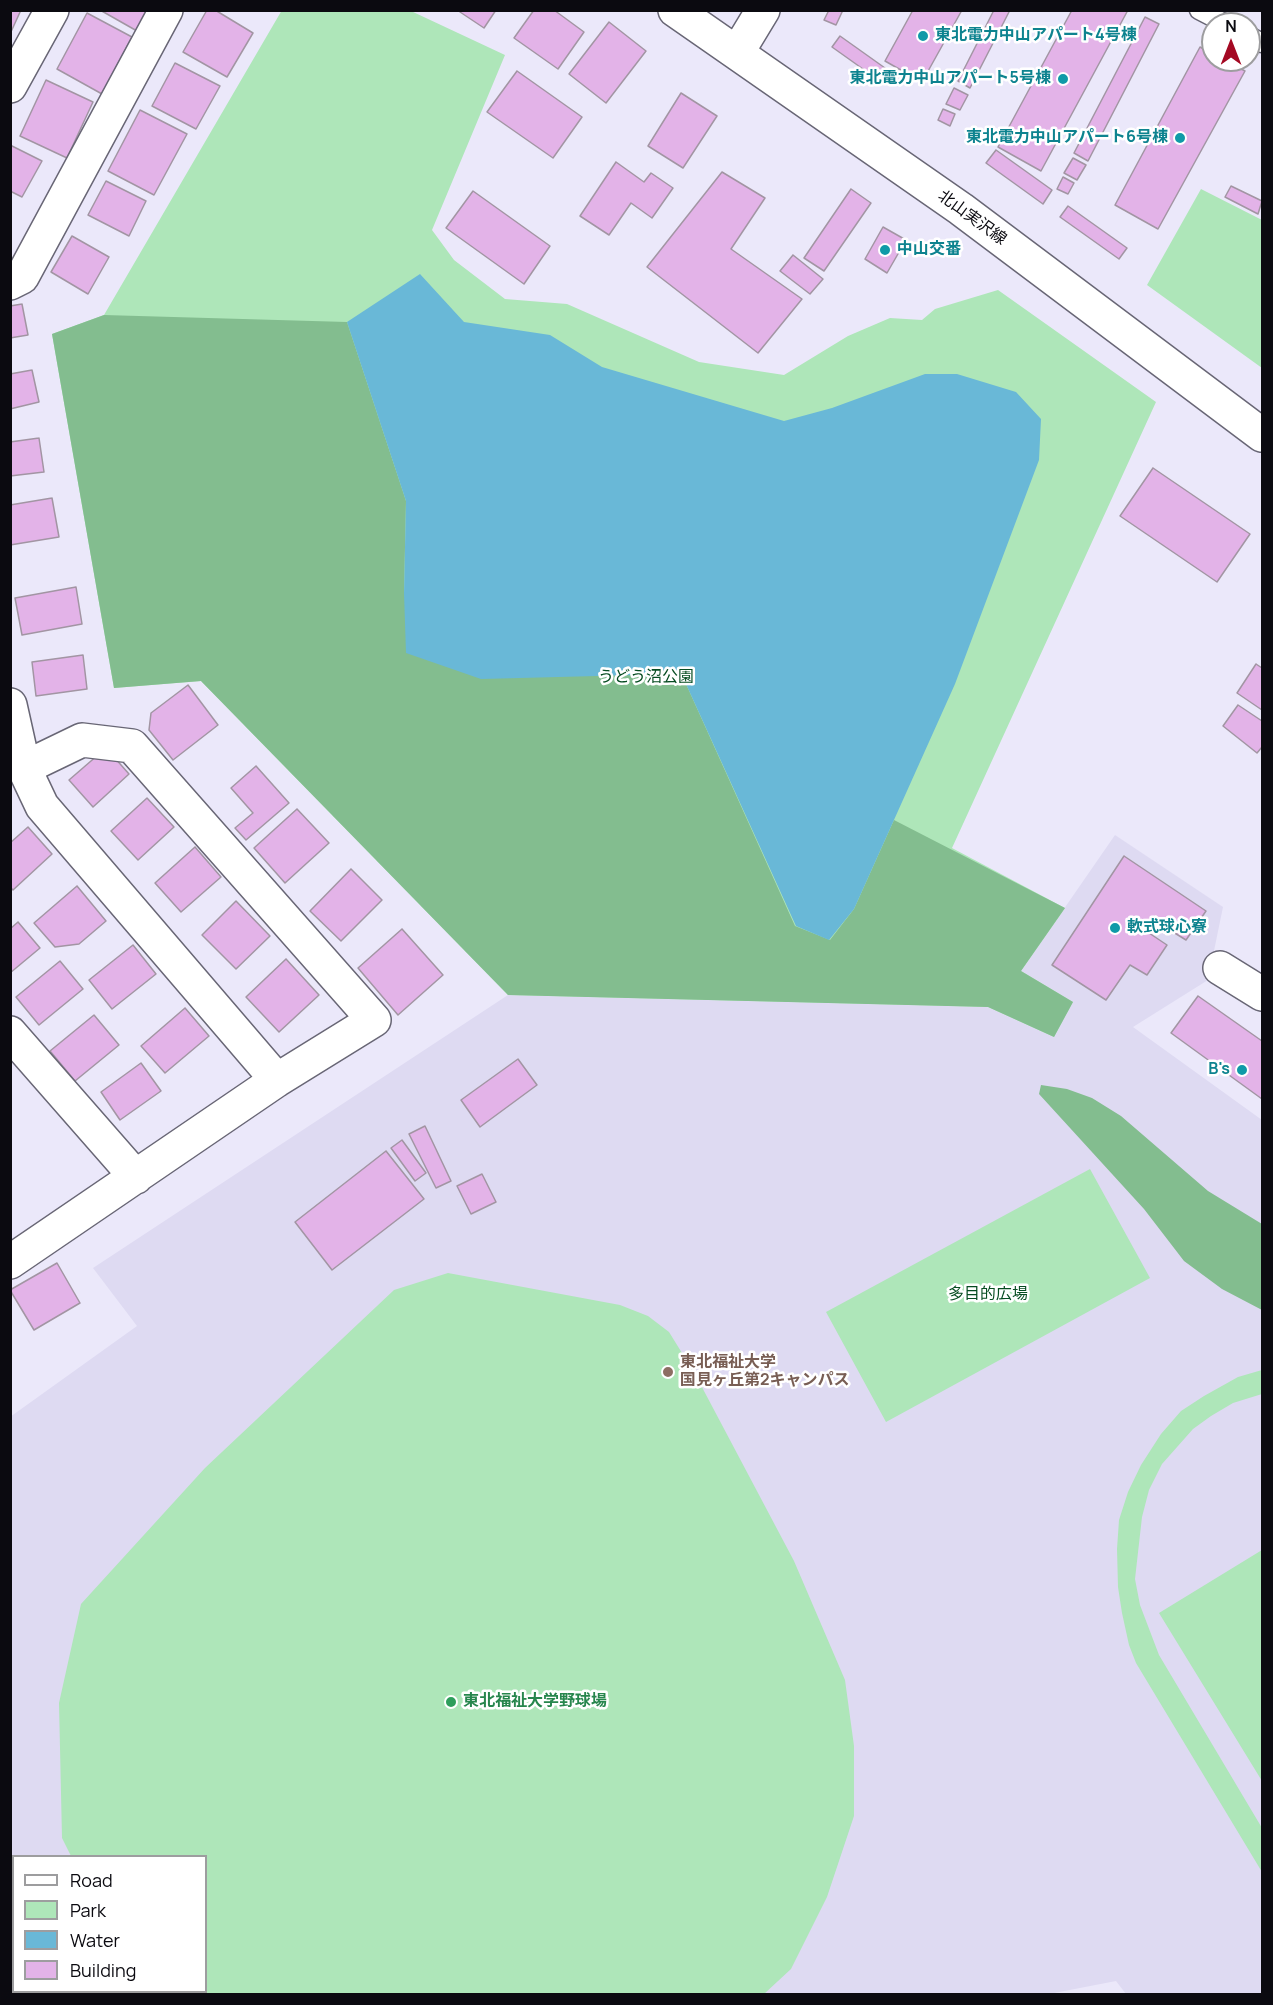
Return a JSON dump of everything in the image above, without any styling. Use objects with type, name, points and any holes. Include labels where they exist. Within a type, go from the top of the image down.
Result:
[{"type":"street","points":[[10,86],[52,10]]},
{"type":"street","points":[[10,283],[22,276],[166,10]]},
{"type":"street","name":"北山実沢線","points":[[675,10],[961,209],[1263,435]]},
{"type":"street","points":[[737,53],[763,10]]},
{"type":"street","points":[[10,705],[24,768],[42,806],[277,1080]]},
{"type":"street","points":[[10,1262],[277,1080],[374,1020],[132,746],[82,740],[24,768]]},
{"type":"street","points":[[1220,968],[1263,994]]},
{"type":"street","points":[[10,1033],[136,1177]]},
{"type":"shaded area","name":"東北福祉大学 国見ヶ丘第2キャンパス","points":[[1115,835],[1223,907],[1208,980],[1133,1027],[1262,1120],[1262,1994],[1126,1994],[1116,1981],[1049,1994],[11,1994],[10,1417],[137,1326],[93,1268],[508,995],[988,1007],[1054,1037],[1021,971]]},
{"type":"green space","name":"うどう沼公園","points":[[282,10],[411,11],[505,55],[432,230],[454,260],[505,299],[567,304],[699,362],[784,375],[848,336],[890,318],[922,320],[935,309],[998,290],[1156,402],[952,848],[1065,908],[1021,971],[1073,1002],[1054,1037],[988,1007],[508,995],[201,681],[114,688],[52,334],[104,315]]},
{"type":"green space","points":[[1201,189],[1262,220],[1262,368],[1147,285]]},
{"type":"green space","points":[[104,315],[347,322],[406,501],[404,593],[636,675],[686,684],[795,926],[830,940],[854,909],[894,820],[1065,908],[1021,971],[1073,1002],[1054,1037],[988,1007],[508,995],[201,681],[114,688],[52,334]]},
{"type":"green space","points":[[1041,1085],[1067,1089],[1092,1098],[1121,1116],[1208,1191],[1262,1224],[1262,1310],[1222,1289],[1184,1261],[1144,1209],[1039,1094]]},
{"type":"green space","name":"多目的広場","points":[[1090,1169],[1150,1278],[886,1422],[826,1312]]},
{"type":"green space","name":"東北福祉大学野球場","points":[[448,1273],[620,1305],[648,1316],[669,1332],[695,1374],[794,1561],[845,1680],[854,1746],[854,1816],[827,1897],[791,1969],[764,1994],[151,1994],[150,1993],[207,1993],[207,1855],[70,1855],[62,1838],[59,1703],[81,1604],[205,1468],[394,1290]]},
{"type":"green space","points":[[1262,1370],[1262,1394],[1233,1403],[1211,1416],[1193,1429],[1162,1464],[1149,1490],[1142,1517],[1135,1579],[1140,1605],[1159,1655],[1262,1828],[1262,1872],[1136,1663],[1129,1645],[1122,1613],[1118,1587],[1117,1549],[1119,1520],[1128,1492],[1141,1465],[1161,1434],[1181,1411],[1204,1396],[1238,1377]]},
{"type":"green space","points":[[1262,1550],[1262,1781],[1159,1613]]},
{"type":"water","points":[[420,274],[464,322],[550,335],[602,367],[784,421],[832,408],[925,374],[957,374],[1016,392],[1041,419],[1039,460],[955,684],[854,909],[829,940],[796,926],[686,684],[636,675],[481,679],[406,653],[404,593],[406,501],[347,322]]},
{"type":"building","points":[[10,10],[21,10],[10,34]]},
{"type":"building","points":[[100,10],[148,10],[137,31]]},
{"type":"building","points":[[207,10],[215,10],[253,33],[227,77],[183,52]]},
{"type":"building","points":[[457,10],[496,10],[484,28]]},
{"type":"building","points":[[534,10],[554,10],[584,32],[558,69],[514,38]]},
{"type":"building","points":[[829,10],[843,10],[836,25],[824,20]]},
{"type":"building","name":"東北電力中山アパート4号棟","points":[[913,10],[962,10],[922,82],[885,61]]},
{"type":"building","points":[[994,10],[1010,10],[970,88],[958,81]]},
{"type":"building","name":"東北電力中山アパート5号棟","points":[[1072,10],[1128,10],[1041,171],[998,147]]},
{"type":"building","points":[[87,13],[132,37],[102,94],[57,69]]},
{"type":"building","points":[[1145,17],[1159,24],[1088,161],[1074,153]]},
{"type":"building","points":[[609,22],[646,51],[606,103],[569,74]]},
{"type":"building","points":[[840,36],[885,68],[877,79],[832,47]]},
{"type":"building","name":"東北電力中山アパート6号棟","points":[[1200,47],[1201,72],[1244,72],[1158,229],[1115,205]]},
{"type":"building","points":[[175,63],[220,86],[196,129],[152,106]]},
{"type":"building","points":[[517,71],[582,117],[553,158],[487,112]]},
{"type":"building","points":[[46,80],[93,102],[67,158],[20,136]]},
{"type":"building","points":[[954,88],[968,95],[960,110],[946,104]]},
{"type":"building","points":[[681,93],[717,116],[683,168],[648,146]]},
{"type":"building","points":[[943,109],[955,114],[950,126],[938,120]]},
{"type":"building","points":[[140,110],[187,134],[154,195],[108,171]]},
{"type":"building","points":[[10,145],[42,161],[22,197],[10,191]]},
{"type":"building","points":[[996,150],[1052,190],[1043,204],[986,163]]},
{"type":"building","points":[[1073,158],[1086,165],[1077,180],[1064,173]]},
{"type":"building","points":[[616,162],[644,182],[651,173],[673,188],[652,218],[631,203],[609,235],[580,216]]},
{"type":"building","points":[[722,172],[765,198],[731,249],[802,299],[758,353],[647,267]]},
{"type":"building","points":[[1063,177],[1074,183],[1068,194],[1057,189]]},
{"type":"building","points":[[106,181],[146,201],[129,236],[88,215]]},
{"type":"building","points":[[1231,186],[1262,201],[1258,214],[1225,197]]},
{"type":"building","points":[[851,189],[871,203],[824,271],[804,258]]},
{"type":"building","points":[[473,191],[550,246],[524,284],[446,228]]},
{"type":"building","points":[[1068,206],[1127,248],[1119,259],[1060,217]]},
{"type":"building","name":"中山交番","points":[[883,227],[906,240],[887,273],[865,259]]},
{"type":"building","points":[[72,236],[109,257],[88,294],[51,272]]},
{"type":"building","points":[[793,255],[823,279],[810,294],[780,271]]},
{"type":"building","points":[[22,304],[28,335],[10,338],[10,306]]},
{"type":"building","points":[[32,370],[39,402],[10,409],[10,374]]},
{"type":"building","points":[[39,438],[44,472],[10,476],[10,442]]},
{"type":"building","points":[[1153,468],[1250,534],[1217,582],[1120,516]]},
{"type":"building","points":[[52,498],[59,537],[10,545],[10,505]]},
{"type":"building","points":[[76,587],[82,624],[22,635],[15,598]]},
{"type":"building","points":[[83,655],[87,689],[36,696],[32,662]]},
{"type":"building","points":[[1256,664],[1262,668],[1262,710],[1237,693]]},
{"type":"building","points":[[188,685],[218,725],[173,760],[149,730],[151,713]]},
{"type":"building","points":[[1238,705],[1262,721],[1262,747],[1257,753],[1223,726]]},
{"type":"building","points":[[106,748],[129,774],[93,807],[69,780]]},
{"type":"building","points":[[256,766],[289,803],[246,840],[235,828],[253,813],[231,788]]},
{"type":"building","points":[[147,798],[174,827],[138,860],[111,831]]},
{"type":"building","points":[[297,809],[329,843],[285,883],[254,848]]},
{"type":"building","points":[[28,827],[52,854],[13,890],[10,887],[10,843]]},
{"type":"building","points":[[195,847],[221,877],[181,912],[155,883]]},
{"type":"building","name":"軟式球心寮","points":[[1124,856],[1206,911],[1186,940],[1157,922],[1149,933],[1167,945],[1147,975],[1130,965],[1106,1000],[1052,965]]},
{"type":"building","points":[[351,869],[382,900],[341,941],[310,911]]},
{"type":"building","points":[[77,886],[106,921],[79,944],[55,947],[34,923]]},
{"type":"building","points":[[236,901],[270,936],[236,969],[202,935]]},
{"type":"building","points":[[18,922],[40,948],[10,973],[10,929]]},
{"type":"building","points":[[402,929],[443,975],[398,1015],[358,968]]},
{"type":"building","points":[[133,945],[156,974],[112,1009],[89,980]]},
{"type":"building","points":[[286,959],[319,995],[279,1032],[246,997]]},
{"type":"building","points":[[60,961],[83,989],[39,1025],[16,997]]},
{"type":"building","name":"B's","points":[[1198,996],[1262,1041],[1262,1099],[1171,1033]]},
{"type":"building","points":[[185,1008],[209,1036],[165,1073],[141,1046]]},
{"type":"building","points":[[94,1015],[119,1045],[75,1081],[50,1051]]},
{"type":"building","points":[[518,1059],[537,1085],[480,1127],[461,1100]]},
{"type":"building","points":[[141,1063],[161,1091],[120,1120],[101,1092]]},
{"type":"building","points":[[425,1126],[451,1181],[436,1188],[409,1134]]},
{"type":"building","points":[[402,1140],[426,1173],[415,1181],[391,1148]]},
{"type":"building","points":[[386,1151],[424,1199],[332,1270],[295,1222]]},
{"type":"building","points":[[482,1174],[496,1202],[471,1214],[457,1186]]},
{"type":"building","points":[[57,1263],[80,1303],[34,1330],[10,1290]]},
{"type":"place","name":"東北電力中山アパート4号棟","points":[[923,36]]},
{"type":"place","name":"東北電力中山アパート5号棟","points":[[1063,79]]},
{"type":"place","name":"東北電力中山アパート6号棟","points":[[1180,138]]},
{"type":"place","name":"中山交番","points":[[885,250]]},
{"type":"place","name":"軟式球心寮","points":[[1115,928]]},
{"type":"place","name":"B's","points":[[1242,1070]]},
{"type":"place","name":"東北福祉大学 国見ヶ丘第2キャンパス","points":[[668,1372]]},
{"type":"place","name":"東北福祉大学野球場","points":[[451,1702]]}]
